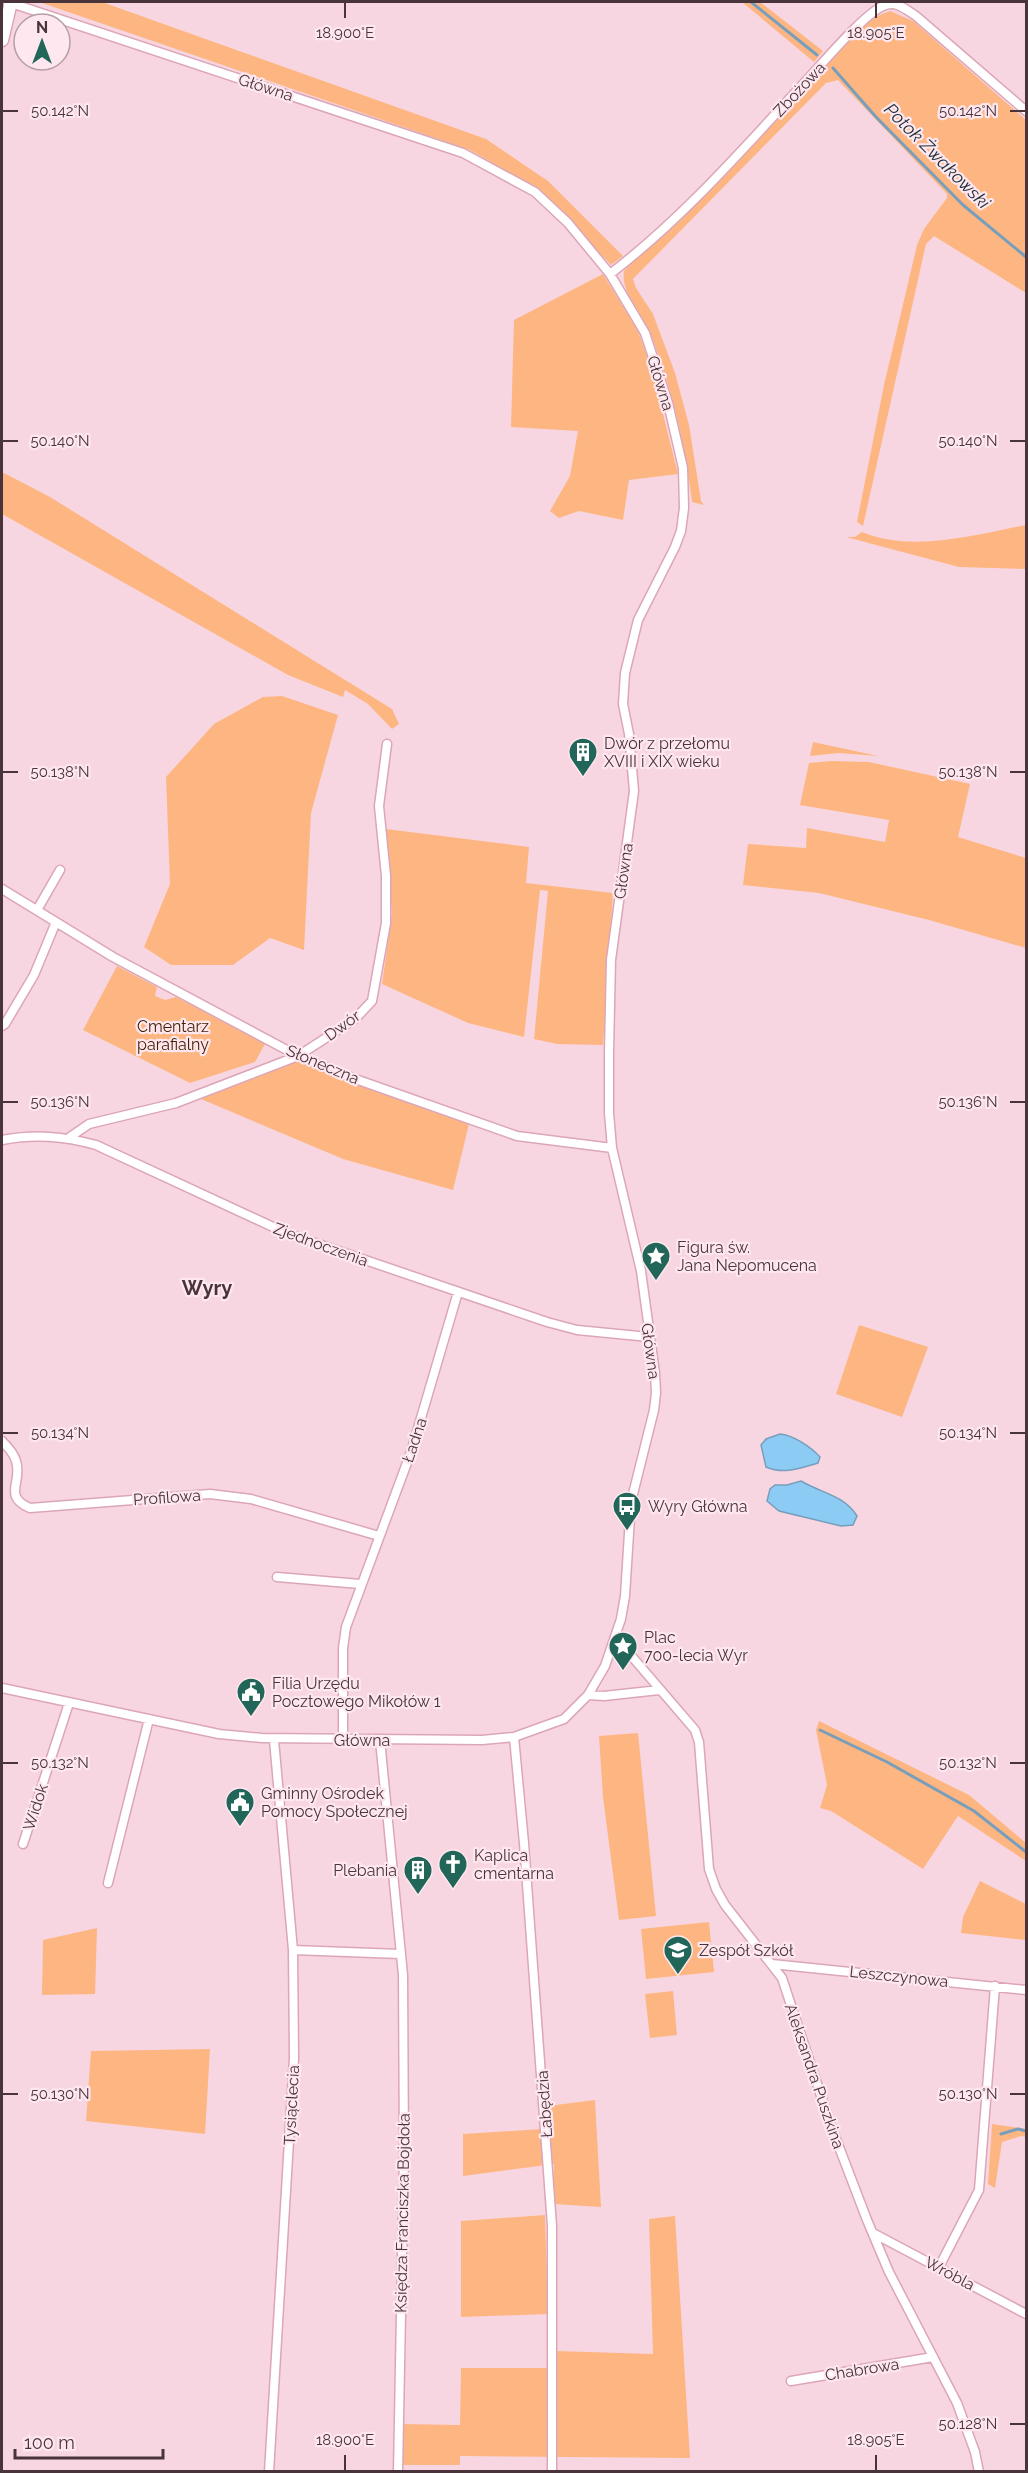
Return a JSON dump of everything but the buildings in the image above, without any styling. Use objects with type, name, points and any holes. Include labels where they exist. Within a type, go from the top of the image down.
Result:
[{"type":"main road","points":[[2,40],[10,2]]},
{"type":"street","name":"Główna","points":[[2,1688],[219,1734],[274,1740],[482,1740],[514,1737],[564,1719],[588,1695],[616,1638],[625,1596],[631,1502],[656,1394],[641,1271],[612,1148],[609,1072],[611,960],[634,791],[623,694],[630,649],[638,620],[681,531],[685,491],[675,429],[661,377],[645,333],[610,274],[568,223],[535,192],[463,153],[10,2]]},
{"type":"street","name":"Zbożowa","points":[[610,274],[646,247],[676,218],[848,37],[882,6],[892,3],[901,6],[915,16],[1026,111]]},
{"type":"street","name":"Dwór","points":[[70,1137],[89,1124],[176,1103],[298,1056],[355,1019],[372,1001],[386,923],[386,876],[379,806],[387,744]]},
{"type":"street","points":[[37,910],[60,870]]},
{"type":"street","name":"Słoneczna","points":[[2,889],[123,962],[298,1056],[361,1081],[517,1136],[612,1148]]},
{"type":"street","points":[[2,1026],[34,975],[56,922]]},
{"type":"street","name":"Zjednoczenia","points":[[2,1140],[28,1135],[70,1137],[96,1145],[286,1233],[547,1322],[578,1330],[649,1337]]},
{"type":"street","name":"Ładna","points":[[344,1740],[343,1648],[346,1627],[360,1584],[411,1452],[458,1292]]},
{"type":"street","name":"Profilowa","points":[[2,1441],[17,1462],[15,1496],[20,1504],[30,1508],[210,1494],[251,1499],[379,1536]]},
{"type":"street","points":[[277,1577],[360,1584]]},
{"type":"street","name":"Aleksandra Puszkina","points":[[616,1638],[659,1690],[686,1718],[699,1742],[710,1869],[716,1889],[746,1933],[782,1978],[831,2126],[873,2232],[889,2272],[957,2403],[968,2428],[979,2472]]},
{"type":"street","points":[[588,1695],[604,1696],[659,1690]]},
{"type":"street","name":"Widok","points":[[23,1844],[69,1703]]},
{"type":"street","points":[[108,1883],[149,1719]]},
{"type":"street","name":"Łabędzia","points":[[514,1737],[552,2226],[552,2472]]},
{"type":"street","name":"Tysiąclecia","points":[[269,2472],[294,2058],[293,1950],[274,1740]]},
{"type":"street","name":"Księdza Franciszka Bojdoła","points":[[380,1740],[400,1954],[404,1975],[398,2472]]},
{"type":"street","points":[[293,1950],[400,1954]]},
{"type":"street","name":"Leszczynowa","points":[[772,1964],[1026,1990]]},
{"type":"street","points":[[939,2267],[979,2190],[995,1986]]},
{"type":"street","name":"Wróbla","points":[[873,2232],[1026,2314]]},
{"type":"street","name":"Chabrowa","points":[[791,2381],[933,2357]]},
{"type":"green space","points":[[39,2],[102,2],[486,139],[548,181],[623,256],[611,265],[537,188],[470,150]]},
{"type":"green space","points":[[742,2],[760,2],[823,51],[814,62]]},
{"type":"green space","points":[[890,11],[913,21],[1026,120],[1026,293],[934,236],[926,244],[863,526],[857,522],[884,385],[917,245],[924,229],[947,198],[947,194],[838,80],[826,83],[633,279],[636,288],[653,314],[675,373],[689,425],[701,501],[704,505],[692,502],[684,449],[667,380],[652,337],[628,294],[624,271],[872,18]]},
{"type":"green space","points":[[603,274],[638,331],[652,370],[678,474],[629,480],[623,520],[579,511],[559,518],[550,511],[570,476],[578,431],[511,427],[514,320]]},
{"type":"green space","points":[[2,472],[50,497],[392,709],[399,724],[392,729],[368,704],[345,690],[343,697],[288,675],[2,514]]},
{"type":"green space","points":[[1026,525],[1026,569],[959,567],[846,537],[855,537],[862,532],[882,538],[923,542],[965,537]]},
{"type":"green space","points":[[282,696],[338,715],[311,813],[304,950],[270,938],[233,965],[171,965],[144,947],[170,884],[166,777],[214,724],[263,697]]},
{"type":"green space","points":[[813,742],[878,756],[839,753],[810,756]]},
{"type":"green space","points":[[869,762],[970,784],[958,837],[1026,858],[1026,948],[929,920],[819,893],[743,885],[748,844],[806,848],[807,828],[885,842],[889,820],[800,805],[809,763]]},
{"type":"green space","points":[[386,829],[529,847],[526,883],[613,893],[603,1045],[557,1044],[534,1039],[548,891],[540,890],[524,1037],[468,1023],[382,984],[392,914]]},
{"type":"green space","name":"Cmentarz parafialny","points":[[117,966],[157,987],[155,996],[165,1000],[176,997],[265,1044],[255,1062],[190,1083],[83,1030]]},
{"type":"green space","points":[[299,1059],[374,1090],[469,1124],[453,1190],[343,1159],[201,1099]]},
{"type":"green space","points":[[859,1325],[928,1347],[902,1417],[836,1394]]},
{"type":"green space","points":[[819,1721],[969,1795],[1026,1843],[1026,1861],[958,1816],[923,1869],[831,1811],[820,1808],[827,1785],[816,1730]]},
{"type":"green space","points":[[638,1733],[656,1916],[619,1920],[603,1797],[599,1736]]},
{"type":"green space","points":[[980,1881],[1026,1904],[1026,1940],[961,1933],[963,1917]]},
{"type":"green space","points":[[709,1922],[714,1972],[646,1979],[641,1929]]},
{"type":"green space","points":[[97,1928],[95,1994],[42,1995],[43,1940]]},
{"type":"green space","points":[[673,1991],[677,2035],[650,2038],[645,1994]]},
{"type":"green space","points":[[210,2049],[205,2134],[86,2121],[91,2051]]},
{"type":"green space","points":[[595,2100],[601,2207],[554,2204],[554,2164],[463,2176],[463,2134],[542,2129],[548,2106]]},
{"type":"green space","points":[[992,2124],[1026,2129],[1026,2137],[1021,2136],[1002,2142],[995,2188],[988,2184]]},
{"type":"green space","points":[[545,2215],[548,2314],[461,2317],[461,2221]]},
{"type":"green space","points":[[675,2216],[690,2458],[460,2456],[460,2465],[403,2465],[402,2424],[460,2425],[461,2368],[546,2368],[555,2351],[653,2354],[649,2219]]},
{"type":"water","points":[[780,1434],[796,1439],[812,1449],[820,1457],[818,1463],[786,1471],[766,1467],[761,1445],[766,1439]]},
{"type":"water","points":[[801,1481],[846,1503],[857,1516],[853,1525],[841,1526],[779,1511],[767,1501],[770,1489],[775,1485],[787,1485]]},
{"type":"waterway","name":"Potok Żwakowski","points":[[751,2],[817,55]]},
{"type":"waterway","name":"Potok Żwakowski","points":[[833,68],[876,117],[963,205],[1026,257]]},
{"type":"waterway","points":[[820,1730],[887,1762],[974,1811],[1026,1852]]},
{"type":"waterway","points":[[1001,2134],[1018,2129],[1026,2131]]},
{"type":"place","name":"Dwór z przełomu XVIII i XIX wieku","points":[[583,778]]},
{"type":"place","name":"Figura św. Jana Nepomucena","points":[[656,1282]]},
{"type":"place","name":"Wyry Główna","points":[[627,1532]]},
{"type":"place","name":"Plac 700-lecia Wyr","points":[[623,1672]]},
{"type":"place","name":"Filia Urzędu Pocztowego Mikołów 1","points":[[251,1718]]},
{"type":"place","name":"Gminny Ośrodek Pomocy Społecznej","points":[[240,1828]]},
{"type":"place","name":"Kaplica cmentarna","points":[[453,1890]]},
{"type":"place","name":"Plebania","points":[[418,1896]]},
{"type":"place","name":"Zespół Szkół","points":[[678,1976]]},
{"type":"district","name":"Wyry","points":[[207,1288]]}]
